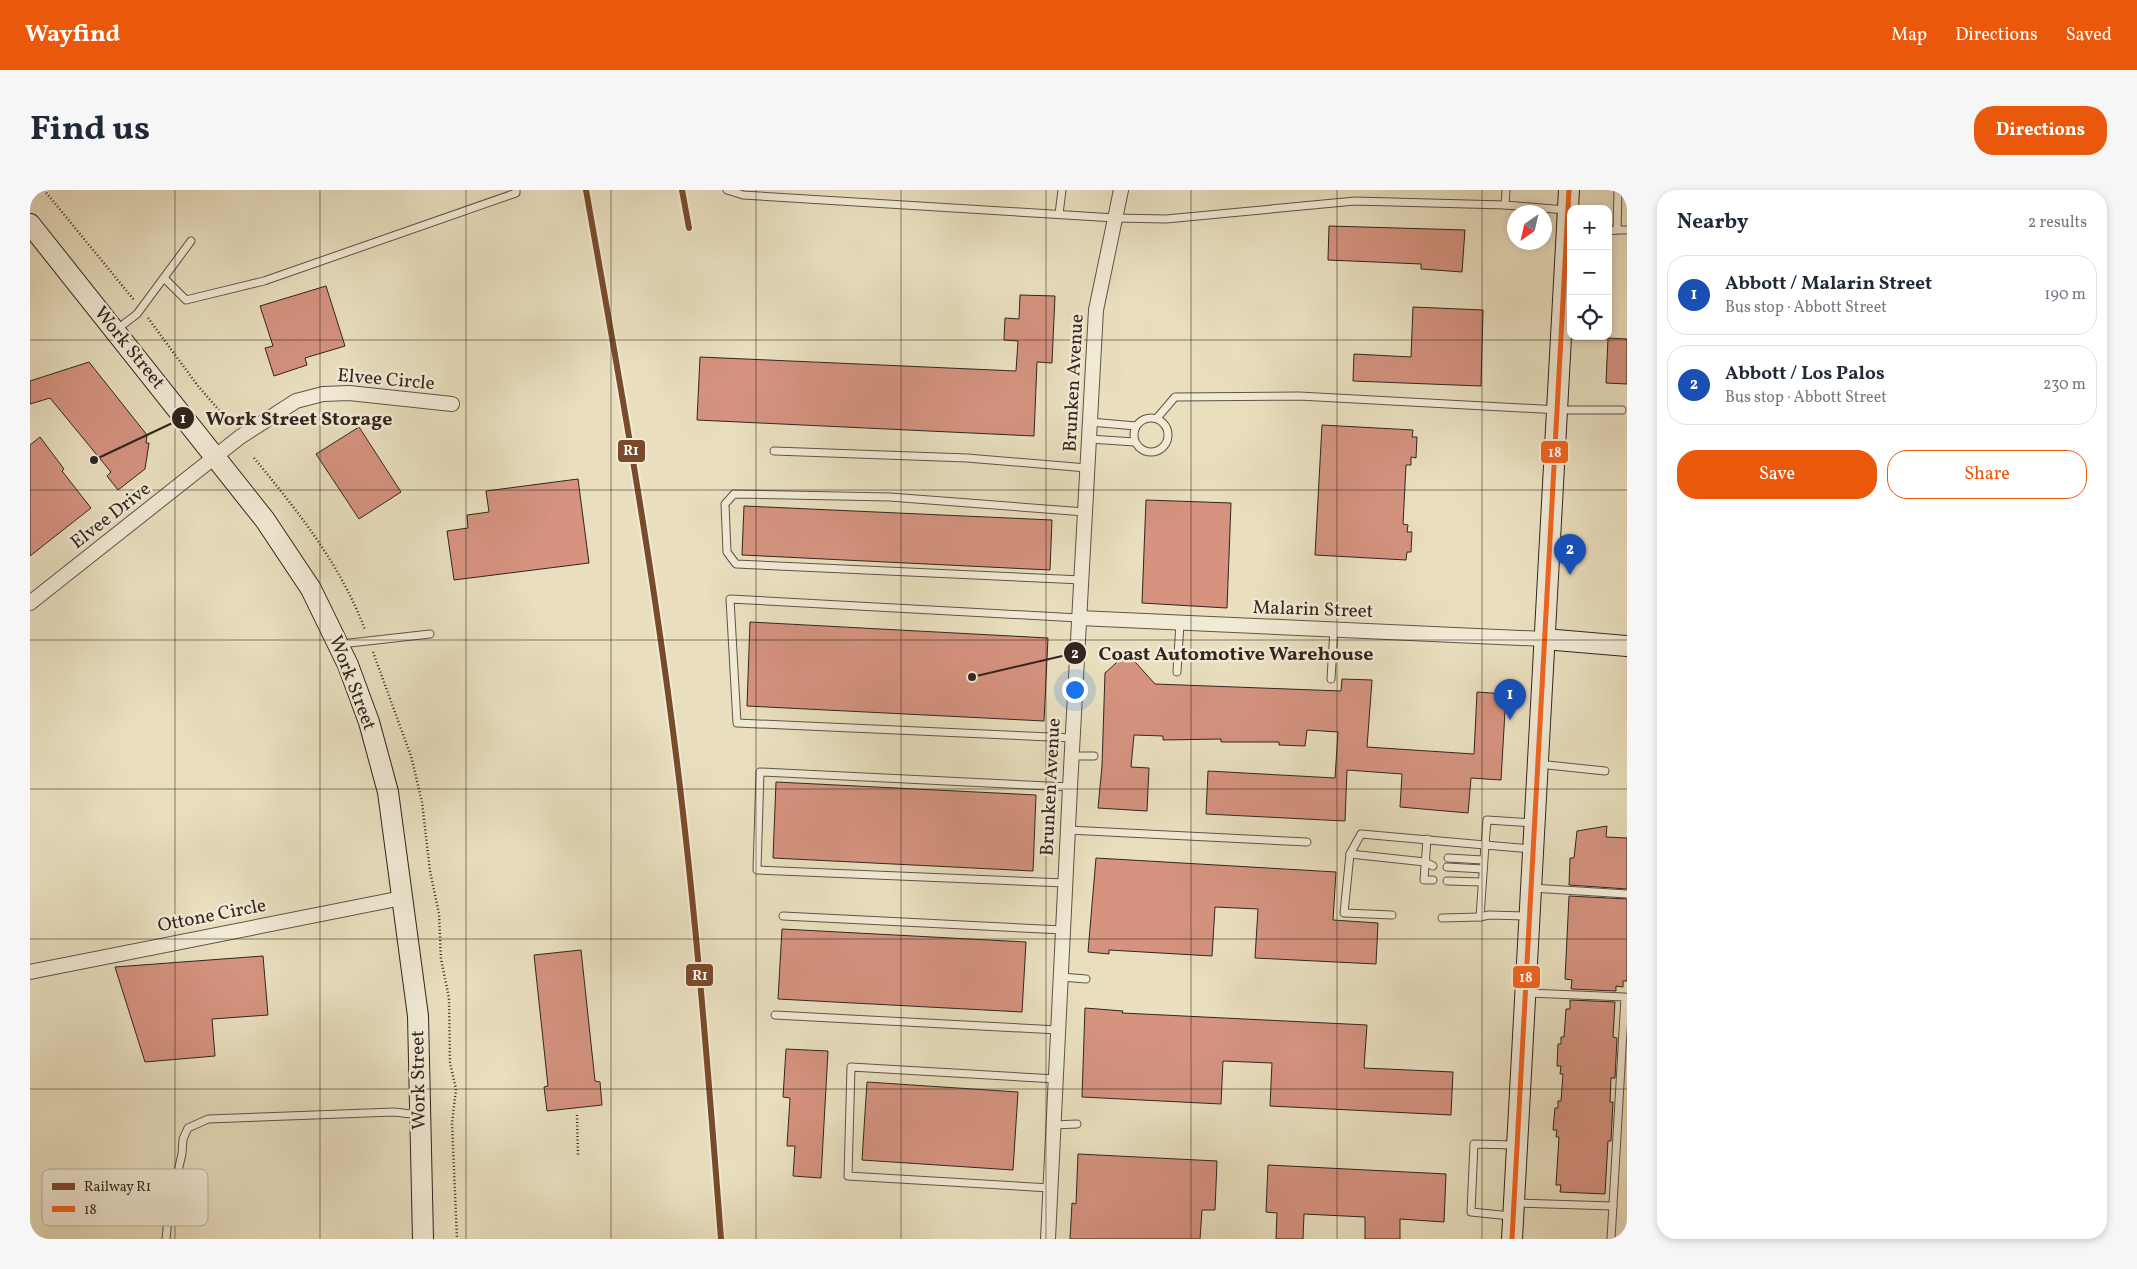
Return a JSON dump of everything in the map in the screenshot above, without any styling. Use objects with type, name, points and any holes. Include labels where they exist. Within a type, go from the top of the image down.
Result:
[{"type":"street","name":"Brunken Avenue","points":[[1048,1239],[1071,756],[1096,310],[1121,190]]},
{"type":"street","points":[[1568,205],[1569,190]]},
{"type":"street","name":"Work Street","points":[[30,224],[266,520],[311,589],[338,645],[369,722],[388,792],[418,1016],[423,1239]]},
{"type":"street","points":[[1512,1239],[1531,916],[1544,639],[1568,250]]},
{"type":"street","name":"Elvee Circle","points":[[215,458],[270,416],[296,401],[323,394],[349,393],[452,404]]},
{"type":"street","name":"Elvee Drive","points":[[30,603],[215,458]]},
{"type":"street","name":"Malarin Street","points":[[1080,618],[1544,639]]},
{"type":"street","points":[[1544,639],[1627,646]]},
{"type":"street","name":"Ottone Circle","points":[[30,972],[402,898]]},
{"type":"lane","points":[[164,278],[186,300],[264,281],[516,193],[516,190]]},
{"type":"lane","points":[[727,190],[743,195],[1115,218],[1166,218],[1356,201],[1505,205],[1567,210]]},
{"type":"lane","points":[[1059,214],[1062,190]]},
{"type":"lane","points":[[1505,205],[1506,190]]},
{"type":"lane","points":[[1617,230],[1618,190]]},
{"type":"lane","points":[[1612,231],[1627,230]]},
{"type":"lane","points":[[115,331],[137,314],[191,241]]},
{"type":"lane","points":[[1157,418],[1175,397],[1299,396],[1559,410],[1622,410]]},
{"type":"lane","points":[[1090,422],[1136,426],[1148,418],[1157,418],[1166,426],[1168,431],[1167,442],[1164,447],[1154,452],[1148,452],[1138,447],[1135,442],[1136,426]]},
{"type":"lane","points":[[1089,439],[1135,442]]},
{"type":"lane","points":[[774,451],[968,458],[1087,468]]},
{"type":"lane","points":[[1082,580],[736,564],[727,552],[725,504],[734,494],[890,497],[1085,512]]},
{"type":"lane","points":[[1073,738],[738,723],[730,599],[1080,618]]},
{"type":"lane","points":[[1177,672],[1180,622]]},
{"type":"lane","points":[[1331,679],[1334,629]]},
{"type":"lane","points":[[338,645],[430,634]]},
{"type":"lane","points":[[1071,756],[1094,756]]},
{"type":"lane","points":[[1538,764],[1605,771]]},
{"type":"lane","points":[[1065,883],[757,870],[760,772],[1070,787]]},
{"type":"lane","points":[[1480,917],[1487,820],[1535,824]]},
{"type":"lane","points":[[1068,830],[1307,842]]},
{"type":"lane","points":[[1392,915],[1344,913],[1350,854],[1361,834],[1534,849]]},
{"type":"lane","points":[[1427,839],[1424,880],[1433,880]]},
{"type":"lane","points":[[1350,854],[1425,862],[1433,866]]},
{"type":"lane","points":[[1425,862],[1434,858]]},
{"type":"lane","points":[[1448,858],[1483,860]]},
{"type":"lane","points":[[1447,867],[1483,869]]},
{"type":"lane","points":[[1447,881],[1482,882]]},
{"type":"lane","points":[[1532,888],[1627,894]]},
{"type":"lane","points":[[1442,918],[1480,917],[1489,914],[1531,916]]},
{"type":"lane","points":[[783,916],[1063,930]]},
{"type":"lane","points":[[1060,977],[1086,979]]},
{"type":"lane","points":[[1526,993],[1625,997],[1611,1239]]},
{"type":"lane","points":[[775,1015],[1058,1030]]},
{"type":"lane","points":[[1050,1188],[848,1176],[850,1067],[1056,1079]]},
{"type":"lane","points":[[179,1169],[183,1139],[188,1128],[208,1119],[242,1116],[394,1112],[420,1115]]},
{"type":"lane","points":[[1054,1125],[1077,1124]]},
{"type":"lane","points":[[1518,1145],[1474,1144],[1471,1212],[1613,1206]]},
{"type":"lane","points":[[166,1239],[167,1226]]},
{"type":"path","points":[[577,1115],[578,1157]]},
{"type":"building","points":[[1329,226],[1465,230],[1462,272],[1421,269],[1421,264],[1328,260]]},
{"type":"building","points":[[326,286],[345,346],[305,358],[307,365],[274,376],[265,348],[273,346],[260,306]]},
{"type":"building","points":[[1020,295],[1055,296],[1052,363],[1037,362],[1034,436],[697,420],[700,357],[1016,371],[1018,341],[1004,340],[1005,318],[1019,319]]},
{"type":"building","points":[[1413,307],[1483,310],[1481,386],[1353,381],[1354,354],[1411,357]]},
{"type":"building","points":[[1612,338],[1627,339],[1627,384],[1606,383],[1608,340],[1612,340]]},
{"type":"building","points":[[89,362],[147,435],[146,443],[149,443],[145,469],[118,490],[107,476],[111,472],[50,398],[30,404],[30,381]]},
{"type":"building","points":[[1322,425],[1413,430],[1412,437],[1417,437],[1416,458],[1411,457],[1411,465],[1406,465],[1403,524],[1408,525],[1407,532],[1412,532],[1411,552],[1407,552],[1406,560],[1315,555]]},
{"type":"building","points":[[359,427],[401,492],[359,519],[316,454]]},
{"type":"building","points":[[40,437],[64,469],[62,471],[91,508],[30,556],[30,445]]},
{"type":"building","points":[[578,479],[589,563],[454,580],[447,531],[468,528],[467,515],[489,512],[486,491]]},
{"type":"building","points":[[1146,500],[1231,503],[1227,608],[1142,603]]},
{"type":"building","points":[[744,506],[1052,520],[1050,570],[742,555]]},
{"type":"building","points":[[750,622],[1048,638],[1044,721],[747,706]]},
{"type":"building","points":[[1127,653],[1155,684],[1341,691],[1342,679],[1372,680],[1367,747],[1474,754],[1477,692],[1506,694],[1501,780],[1471,778],[1468,813],[1400,807],[1402,774],[1347,770],[1345,821],[1206,814],[1208,771],[1335,778],[1338,732],[1307,730],[1305,746],[1279,745],[1279,742],[1221,742],[1221,739],[1163,740],[1163,736],[1134,735],[1131,767],[1149,768],[1147,811],[1098,808],[1102,766],[1105,673]]},
{"type":"building","points":[[776,782],[1036,795],[1033,871],[773,858]]},
{"type":"building","points":[[1607,826],[1606,837],[1627,838],[1627,889],[1569,885],[1570,858],[1574,858],[1577,831]]},
{"type":"building","points":[[1096,858],[1336,872],[1333,920],[1378,923],[1376,964],[1255,958],[1258,909],[1215,907],[1212,956],[1109,950],[1109,954],[1088,952]]},
{"type":"building","points":[[1569,896],[1627,899],[1627,981],[1623,981],[1623,987],[1616,986],[1616,991],[1571,989],[1572,980],[1565,979]]},
{"type":"building","points":[[782,929],[1026,942],[1022,1012],[778,999]]},
{"type":"building","points":[[581,950],[595,1081],[600,1082],[602,1105],[547,1111],[544,1087],[548,1086],[534,955]]},
{"type":"building","points":[[263,956],[268,1015],[212,1019],[215,1056],[145,1062],[115,967]]},
{"type":"building","points":[[1570,1000],[1615,1002],[1613,1037],[1617,1038],[1615,1078],[1611,1078],[1610,1102],[1613,1102],[1611,1141],[1608,1141],[1605,1194],[1560,1192],[1561,1185],[1556,1185],[1559,1137],[1556,1137],[1557,1130],[1553,1130],[1555,1108],[1558,1108],[1558,1101],[1561,1101],[1563,1074],[1560,1074],[1561,1066],[1557,1066],[1558,1044],[1561,1044],[1561,1037],[1564,1037],[1566,1009],[1570,1009]]},
{"type":"building","points":[[1085,1008],[1123,1011],[1122,1013],[1367,1025],[1364,1068],[1453,1072],[1451,1115],[1270,1106],[1272,1063],[1223,1061],[1221,1104],[1082,1097]]},
{"type":"building","points":[[786,1049],[828,1051],[821,1178],[793,1176],[795,1146],[787,1146],[790,1098],[783,1097]]},
{"type":"building","points":[[867,1082],[1018,1092],[1013,1170],[862,1160]]},
{"type":"building","points":[[1078,1154],[1217,1161],[1215,1210],[1202,1210],[1200,1239],[1070,1239],[1072,1203],[1076,1204]]},
{"type":"building","points":[[1268,1165],[1446,1174],[1444,1222],[1400,1219],[1400,1239],[1365,1239],[1365,1217],[1304,1214],[1303,1239],[1276,1239],[1277,1213],[1266,1212]]},
{"type":"railway","points":[[682,190],[689,228]]},
{"type":"rail line","name":"R1","points":[[586,190],[644,528],[673,731],[694,921],[721,1239]]},
{"type":"rail line","name":"R1","points":[[682,190],[689,228]]},
{"type":"transit line","name":"18","points":[[1512,1239],[1569,190]]},
{"type":"place","name":"Work Street Storage","points":[[94,460]]},
{"type":"place","name":"Abbott / Los Palos","points":[[1570,575]]},
{"type":"place","name":"Coast Automotive Warehouse","points":[[972,677]]},
{"type":"place","name":"Abbott / Malarin Street","points":[[1510,720]]}]
